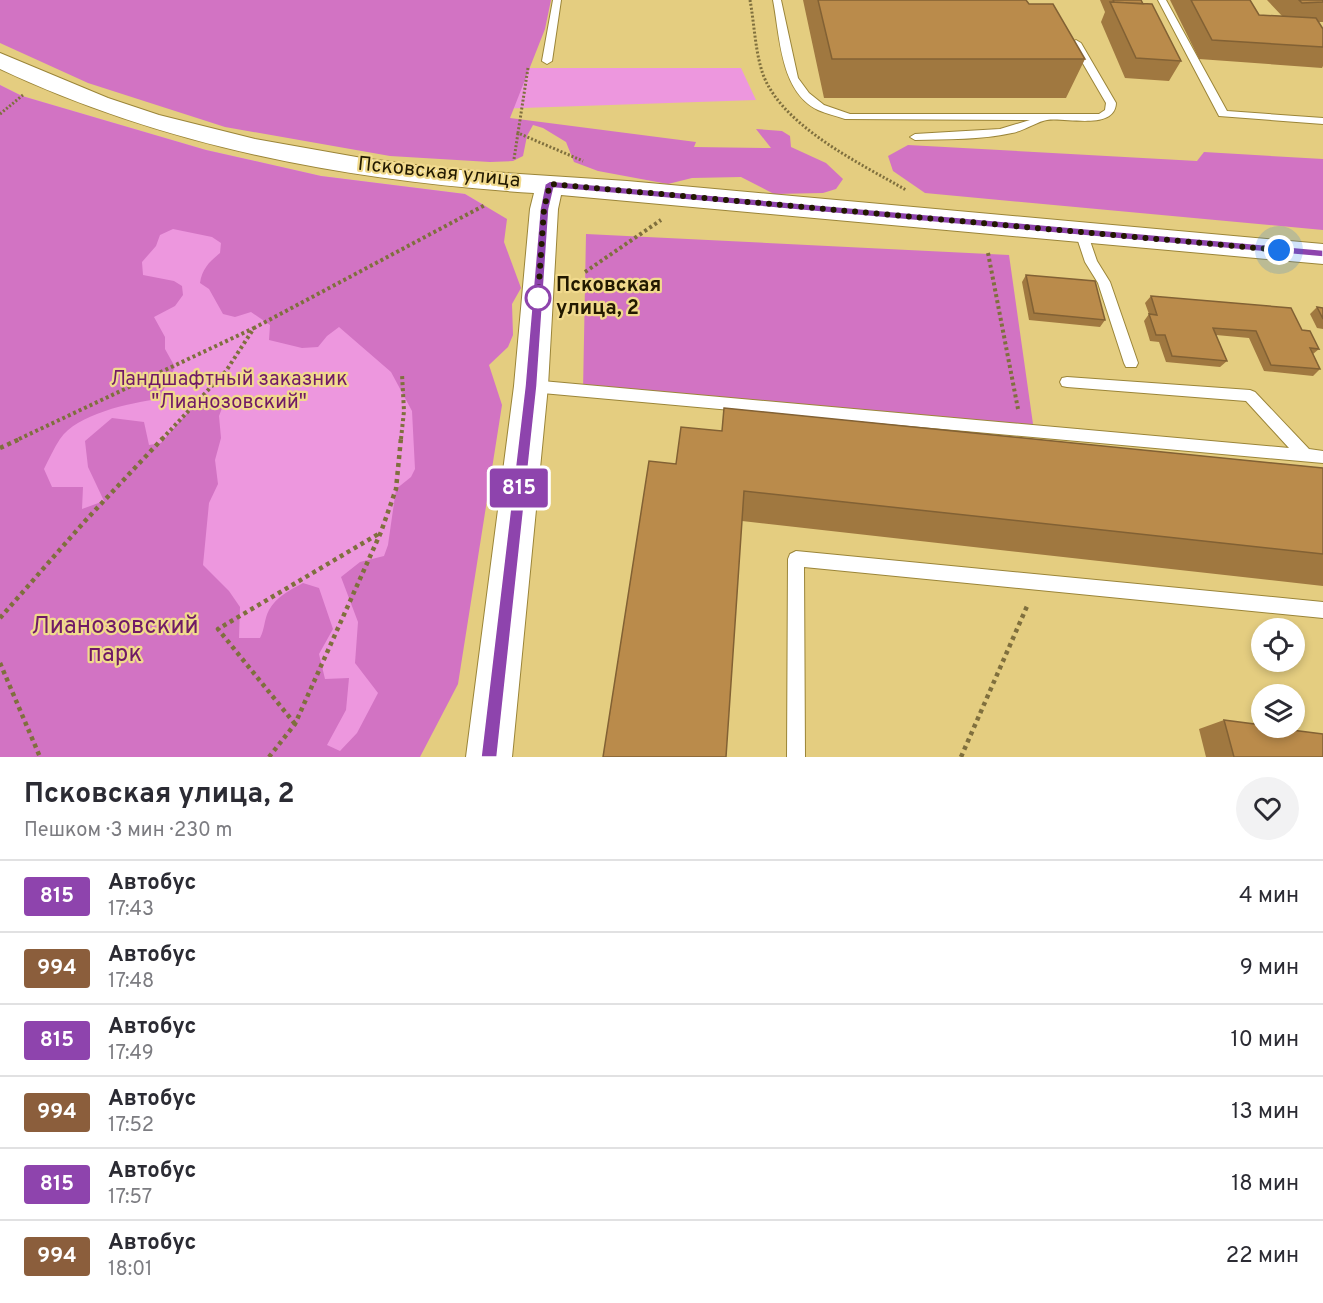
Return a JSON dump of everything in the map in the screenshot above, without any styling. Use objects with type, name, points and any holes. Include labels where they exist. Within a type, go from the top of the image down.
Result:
[{"type":"street","name":"Псковская улица","points":[[0,60],[88,100],[227,141],[417,174],[1323,254]]},
{"type":"street","points":[[489,757],[531,386],[544,209],[550,184]]},
{"type":"lane","points":[[547,61],[557,0]]},
{"type":"lane","points":[[777,0],[793,78],[806,95],[820,106],[834,114],[849,117],[1100,117],[1108,114],[1112,108],[1068,31]]},
{"type":"lane","points":[[1162,0],[1223,114],[1323,121]]},
{"type":"lane","points":[[915,137],[1016,131],[1043,117]]},
{"type":"lane","points":[[1081,232],[1091,262],[1104,282],[1131,363]]},
{"type":"lane","points":[[1067,382],[1250,396],[1305,455]]},
{"type":"lane","points":[[531,386],[1323,457]]},
{"type":"lane","points":[[796,757],[796,559],[1323,610]]},
{"type":"path","points":[[0,114],[30,90]]},
{"type":"path","points":[[520,119],[518,133],[584,162]]},
{"type":"path","points":[[0,448],[254,328],[484,205],[494,203]]},
{"type":"path","points":[[585,272],[667,215]]},
{"type":"path","points":[[988,253],[1022,430]]},
{"type":"path","points":[[0,618],[85,521],[226,371],[254,328]]},
{"type":"path","points":[[269,757],[295,724],[381,532],[396,489],[404,411],[402,374]]},
{"type":"path","points":[[295,724],[218,629],[381,532]]},
{"type":"path","points":[[961,757],[1037,583]]},
{"type":"path","points":[[0,663],[40,757]]},
{"type":"green space","points":[[0,0],[551,0],[545,29],[510,118],[696,142],[694,147],[771,148],[756,129],[782,131],[790,136],[791,147],[826,163],[843,179],[836,189],[823,193],[774,194],[741,177],[692,178],[668,184],[598,171],[574,162],[566,142],[543,128],[533,125],[527,136],[523,156],[513,161],[490,162],[390,156],[225,127],[88,83],[0,43]]},
{"type":"green space","points":[[521,68],[741,68],[756,100],[495,109]]},
{"type":"green space","name":"Лианозовский парк","points":[[0,85],[22,96],[206,150],[321,176],[465,194],[484,205],[403,757],[0,757]]},
{"type":"green space","name":"Лианозовский парк","points":[[0,85],[22,96],[206,150],[321,176],[465,194],[507,219],[504,242],[521,288],[512,304],[513,335],[508,347],[489,365],[502,405],[458,684],[420,757],[0,757]],"holes":[[[173,229],[212,237],[221,243],[220,253],[207,266],[200,283],[209,289],[223,314],[235,317],[251,312],[270,325],[269,340],[302,348],[318,347],[339,327],[391,372],[412,411],[415,469],[411,477],[396,489],[388,545],[384,556],[360,562],[341,577],[358,622],[355,663],[378,693],[357,733],[340,751],[327,745],[346,710],[349,678],[325,679],[319,654],[333,629],[319,588],[303,583],[288,591],[275,601],[269,610],[260,638],[239,638],[240,607],[229,591],[203,565],[209,503],[218,484],[215,460],[221,438],[219,416],[224,403],[214,397],[197,402],[161,443],[149,445],[144,422],[112,418],[85,441],[88,467],[104,501],[82,509],[83,487],[52,487],[44,469],[60,439],[78,423],[105,411],[159,399],[175,367],[165,349],[165,337],[154,317],[175,306],[183,295],[182,286],[174,281],[143,275],[142,262],[156,246],[160,235]]]},
{"type":"green space","points":[[908,145],[1197,161],[1204,152],[1323,159],[1323,230],[925,193],[893,171],[888,156]]},
{"type":"green space","points":[[586,234],[1009,255],[1034,431],[583,391]]},
{"type":"building","points":[[818,0],[1026,0],[1029,4],[1053,4],[1085,59],[832,59]]},
{"type":"building","points":[[1113,0],[1141,0],[1143,4],[1114,2]]},
{"type":"building","points":[[1191,0],[1250,0],[1259,15],[1316,18],[1323,29],[1323,47],[1212,40]]},
{"type":"building","points":[[1299,0],[1323,0],[1323,2],[1302,3]]},
{"type":"building","points":[[1110,2],[1152,4],[1181,61],[1136,58]]},
{"type":"building","points":[[1026,275],[1095,281],[1105,320],[1034,313]]},
{"type":"building","points":[[1151,296],[1291,308],[1302,330],[1310,331],[1319,349],[1310,348],[1320,369],[1271,365],[1256,331],[1213,328],[1227,361],[1172,356],[1165,335],[1156,335],[1149,314],[1157,315]]},
{"type":"building","points":[[1317,307],[1323,308],[1323,319]]},
{"type":"building","points":[[724,408],[1323,468],[1323,554],[744,491],[726,757],[603,757],[649,461],[676,464],[681,427],[722,431]]},
{"type":"building","points":[[1224,720],[1251,724],[1251,738],[1305,738],[1305,732],[1323,734],[1323,757],[1234,757]]},
{"type":"bus line","name":"815","points":[[489,757],[531,386],[544,209],[550,184],[1323,254]]},
{"type":"place","name":"Псковская улица, 2","points":[[538,298]]},
{"type":"route","points":[[538,298],[537,300],[544,209],[550,184],[1279,250]]},
{"type":"park label","name":"Ландшафтный заказник \"Лианозовский\"","points":[[229,392]]}]
